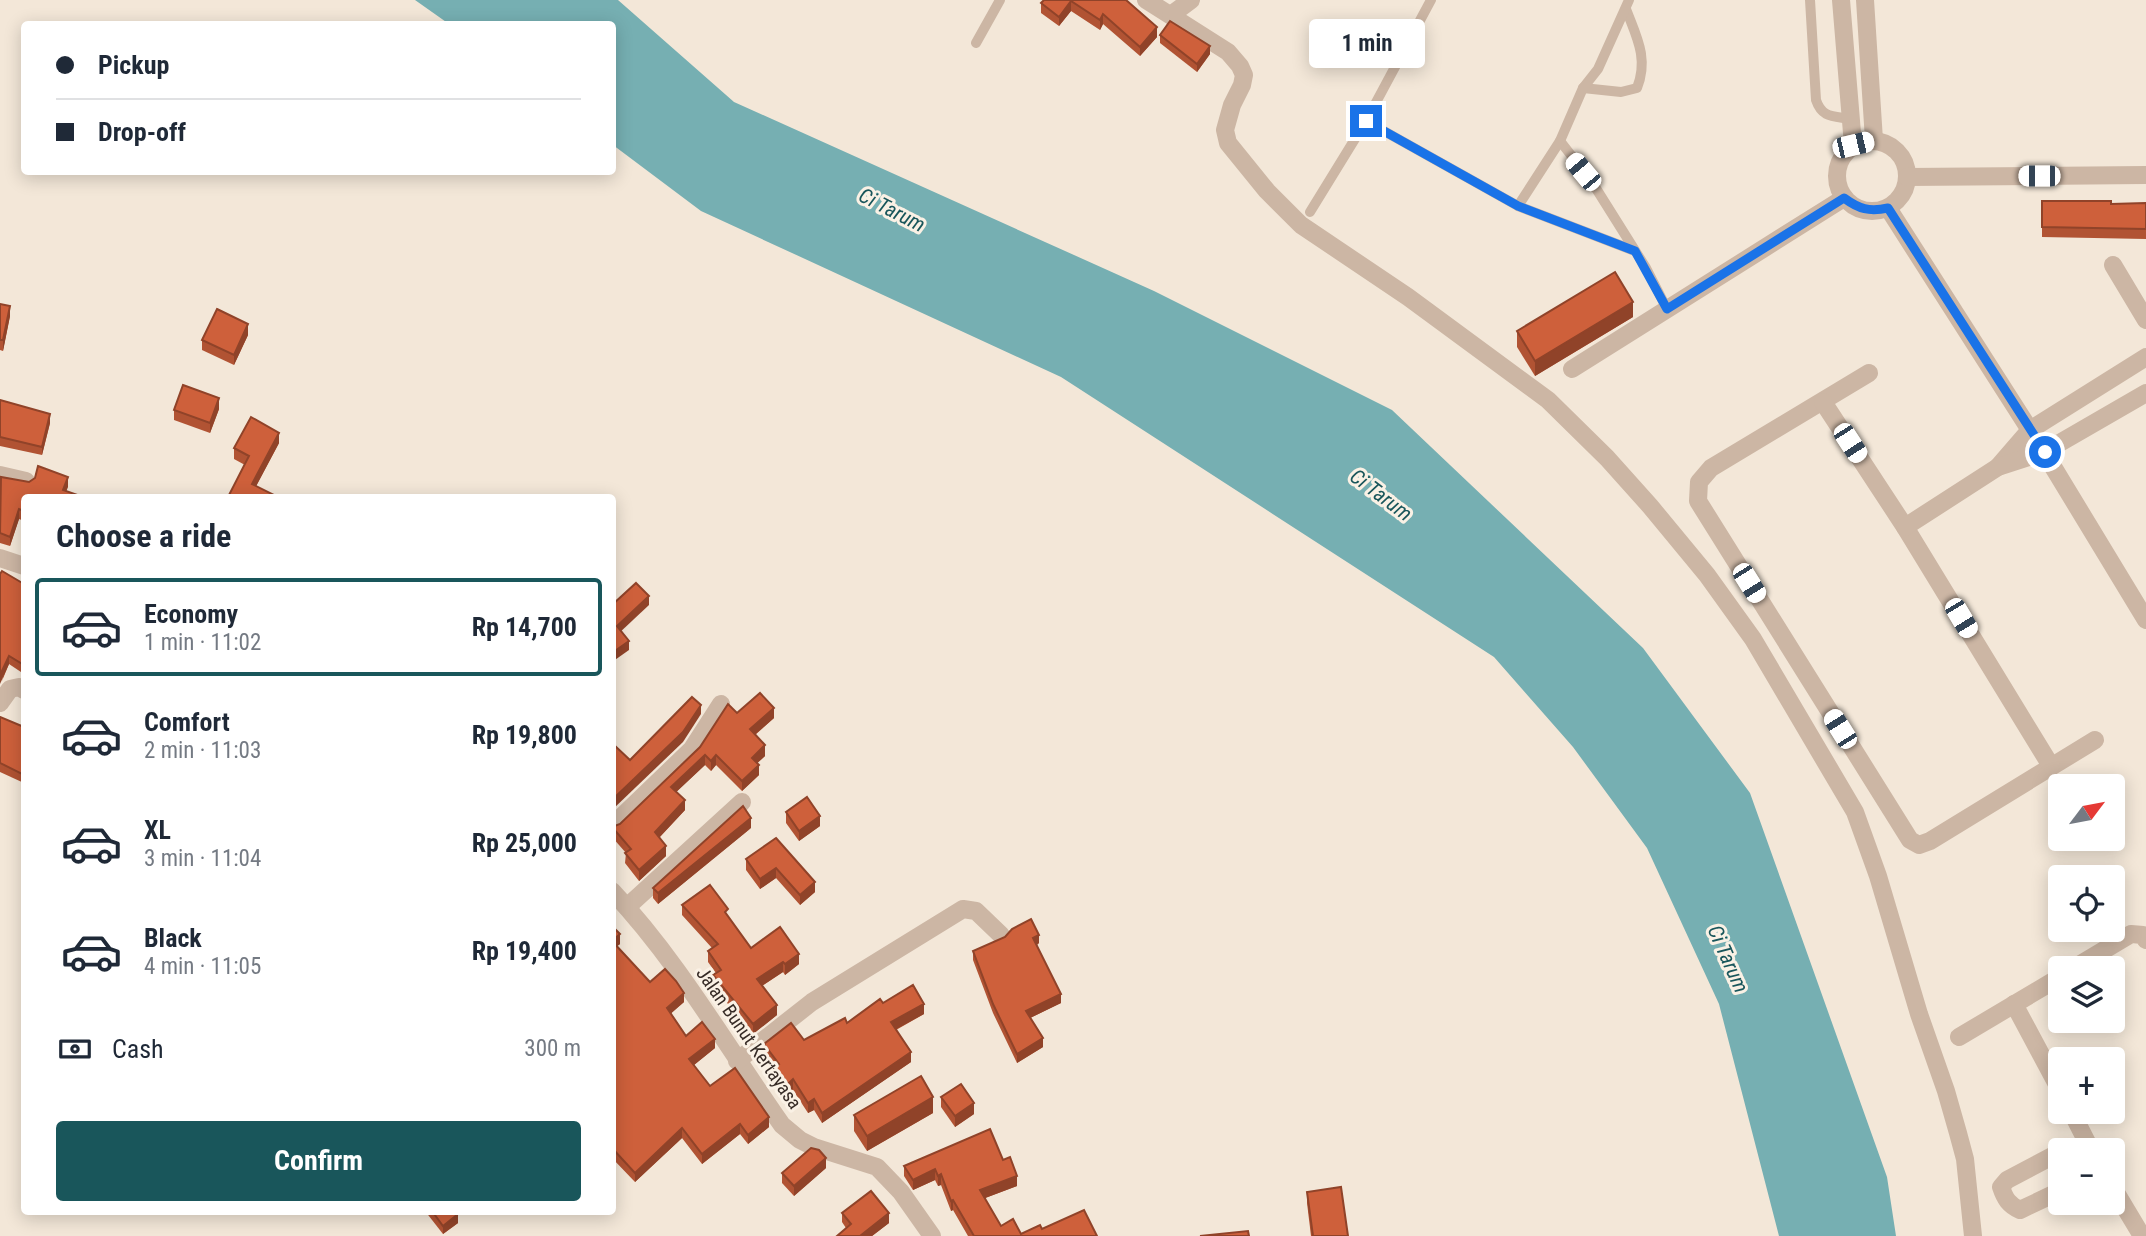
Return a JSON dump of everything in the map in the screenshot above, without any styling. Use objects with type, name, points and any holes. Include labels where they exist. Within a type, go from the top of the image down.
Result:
[{"type":"street","points":[[1146,0],[1228,52],[1240,66],[1244,75],[1242,85],[1232,104],[1225,130],[1228,143],[1267,191],[1301,225],[1408,297],[1548,400],[1607,458],[1650,506],[1707,575],[1753,639],[1855,812],[1878,876],[1919,1014],[1947,1091],[1965,1159],[1973,1236]]},
{"type":"street","points":[[1171,15],[1191,0]]},
{"type":"street","points":[[1841,0],[1853,145]]},
{"type":"street","points":[[1864,0],[1874,140]]},
{"type":"street","points":[[1874,140],[1891,146],[1903,159],[1907,177],[1905,189],[1898,200],[1888,208],[1865,210],[1857,208],[1844,198],[1837,181],[1840,161],[1853,145],[1874,140]]},
{"type":"street","points":[[1907,177],[2146,176]]},
{"type":"street","points":[[1572,369],[1844,198]]},
{"type":"street","points":[[1888,208],[2045,452],[2146,620]]},
{"type":"street","points":[[2113,265],[2146,320]]},
{"type":"street","points":[[1998,467],[2029,430],[2146,357]]},
{"type":"street","points":[[1868,373],[1711,468],[1699,482],[1698,501],[1910,839],[1919,845],[1930,841],[2095,740]]},
{"type":"street","points":[[1905,527],[1998,467],[2045,452],[2146,393]]},
{"type":"street","points":[[1823,402],[1905,527],[2051,766]]},
{"type":"street","points":[[0,475],[26,481]]},
{"type":"street","points":[[0,558],[21,565]]},
{"type":"street","points":[[0,704],[10,689],[21,688]]},
{"type":"street","points":[[616,822],[692,749],[721,704]]},
{"type":"street","points":[[627,907],[742,802]]},
{"type":"street","name":"Jalan Bunut Kertayasa","points":[[616,895],[685,984],[782,1125],[800,1140],[814,1147],[877,1167],[901,1192],[932,1236]]},
{"type":"street","points":[[737,1061],[812,1002],[963,909],[976,911],[1001,936]]},
{"type":"street","points":[[2094,956],[2131,934],[2143,935],[2146,940]]},
{"type":"street","points":[[1959,1037],[2048,983]]},
{"type":"street","points":[[2014,1004],[2048,1068]]},
{"type":"street","points":[[2048,1158],[2007,1180],[2001,1187],[2004,1198],[2011,1206],[2020,1210],[2048,1197]]},
{"type":"street","points":[[2125,1208],[2142,1236]]},
{"type":"lane","points":[[975,43],[1000,0]]},
{"type":"lane","points":[[1310,212],[1366,121],[1431,0]]},
{"type":"lane","points":[[1810,0],[1816,100],[1819,110],[1825,115],[1850,119]]},
{"type":"lane","points":[[1518,206],[1560,141],[1583,88],[1598,69],[1628,4]]},
{"type":"lane","points":[[1583,88],[1621,92],[1637,88],[1642,78],[1643,57],[1628,4]]},
{"type":"lane","points":[[1366,121],[1518,206],[1635,251]]},
{"type":"lane","points":[[1560,141],[1592,182],[1667,309]]},
{"type":"water","name":"Ci Tarum","points":[[415,0],[618,0],[734,102],[1154,291],[1392,410],[1643,648],[1750,793],[1887,1177],[1896,1236],[1779,1236],[1719,1004],[1647,848],[1573,747],[1494,657],[1061,377],[701,211],[616,147],[616,21],[445,21]]},
{"type":"building","points":[[1044,0],[1126,0],[1157,27],[1140,47],[1103,14],[1100,20],[1071,1],[1059,17],[1041,3]]},
{"type":"building","points":[[1170,21],[1210,46],[1197,64],[1160,35]]},
{"type":"building","points":[[2042,201],[2146,203],[2146,229],[2042,227]]},
{"type":"building","points":[[1615,272],[1633,302],[1535,361],[1517,331]]},
{"type":"building","points":[[0,304],[10,306],[3,340],[0,340]]},
{"type":"building","points":[[217,309],[248,324],[234,355],[202,340]]},
{"type":"building","points":[[183,385],[219,398],[210,423],[174,410]]},
{"type":"building","points":[[0,400],[50,414],[42,447],[0,437]]},
{"type":"building","points":[[251,417],[279,433],[252,484],[272,494],[230,494],[249,456],[234,448]]},
{"type":"building","points":[[38,466],[68,477],[63,490],[74,494],[21,494],[21,510],[19,509],[10,537],[0,533],[1,477],[29,482],[35,478]]},
{"type":"building","points":[[2,571],[21,582],[21,663],[9,656],[0,675]]},
{"type":"building","points":[[636,583],[649,596],[617,626],[629,641],[616,650],[616,601]]},
{"type":"building","points":[[760,693],[774,708],[750,729],[765,745],[752,758],[759,765],[742,781],[716,755],[711,761],[705,755],[671,787],[685,800],[655,832],[666,846],[639,870],[625,853],[631,849],[616,832],[616,826],[700,747],[728,704],[737,713]]},
{"type":"building","points":[[692,697],[701,705],[683,732],[616,796],[616,747],[630,760]]},
{"type":"building","points":[[0,717],[21,726],[21,774],[0,763]]},
{"type":"building","points":[[807,797],[820,816],[799,831],[786,812]]},
{"type":"building","points":[[743,806],[751,818],[658,893],[653,888]]},
{"type":"building","points":[[776,838],[815,882],[800,895],[776,868],[760,879],[746,859]]},
{"type":"building","points":[[710,885],[728,909],[725,912],[751,948],[780,927],[799,954],[757,979],[777,1005],[753,1024],[713,975],[721,970],[708,951],[718,944],[682,905]]},
{"type":"building","points":[[1031,919],[1039,935],[1033,938],[1061,994],[1026,1011],[1043,1038],[1017,1054],[993,1004],[973,951],[1005,937],[1012,929]]},
{"type":"building","points":[[616,945],[650,982],[665,969],[676,981],[684,993],[667,1008],[686,1036],[702,1022],[715,1039],[689,1059],[710,1086],[735,1068],[769,1117],[748,1135],[740,1124],[702,1154],[682,1128],[635,1173],[616,1152]]},
{"type":"building","points":[[913,985],[924,1004],[891,1022],[911,1052],[822,1113],[814,1099],[808,1103],[793,1079],[788,1084],[775,1067],[779,1064],[764,1044],[791,1023],[804,1040],[845,1018],[847,1023],[880,999],[883,1003]]},
{"type":"building","points":[[921,1076],[933,1097],[867,1136],[854,1115]]},
{"type":"building","points":[[961,1084],[974,1103],[955,1116],[941,1097]]},
{"type":"building","points":[[990,1129],[1003,1160],[1010,1157],[1017,1176],[980,1190],[1001,1226],[1013,1219],[1021,1234],[1040,1225],[1042,1229],[1084,1210],[1097,1236],[974,1236],[953,1200],[951,1201],[941,1174],[938,1176],[935,1169],[913,1180],[904,1166]]},
{"type":"building","points":[[811,1148],[819,1150],[826,1158],[794,1186],[782,1173]]},
{"type":"building","points":[[1341,1187],[1348,1236],[1313,1236],[1307,1192]]},
{"type":"building","points":[[871,1191],[889,1213],[860,1236],[837,1236],[851,1224],[842,1213]]},
{"type":"building","points":[[435,1215],[457,1215],[443,1226]]},
{"type":"building","points":[[1248,1231],[1249,1236],[1200,1236]]},
{"type":"route","points":[[1366,121],[1518,206],[1635,251],[1667,309],[1844,198],[1857,208],[1872,211],[1888,208],[2045,452]]}]
